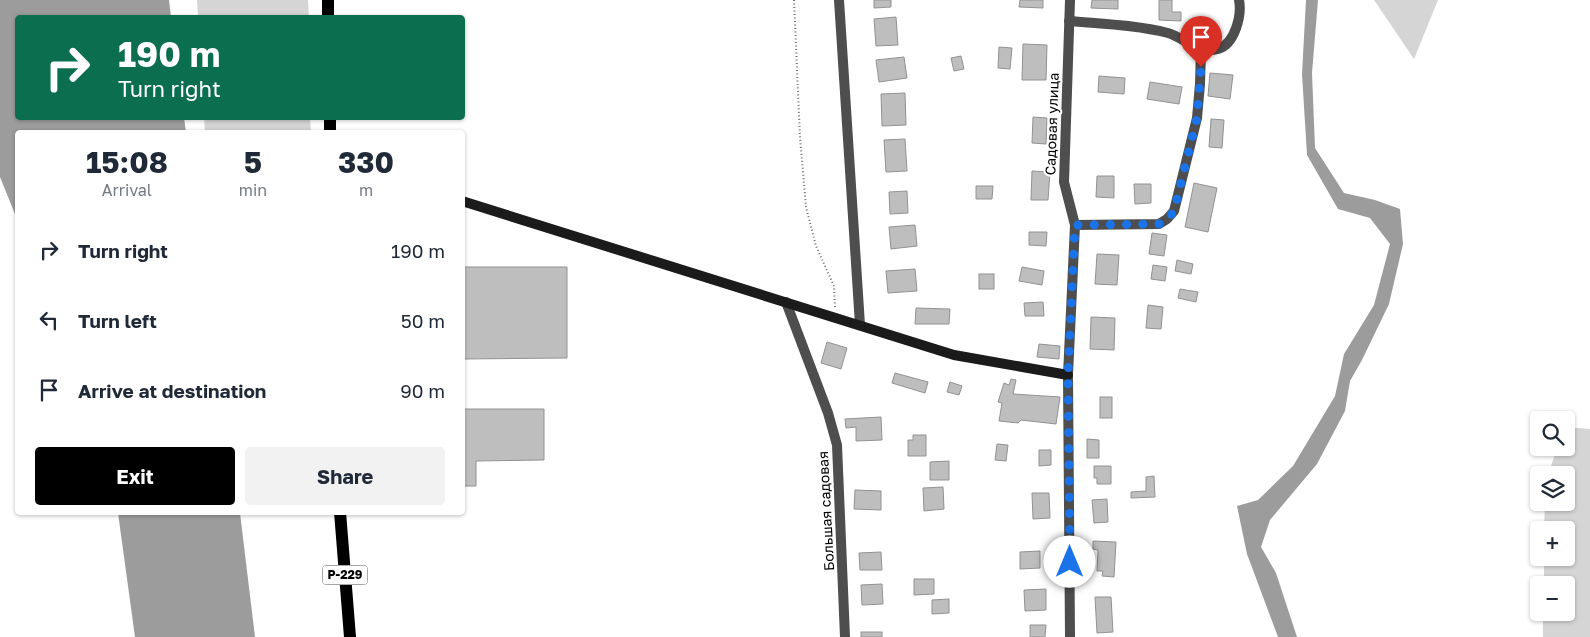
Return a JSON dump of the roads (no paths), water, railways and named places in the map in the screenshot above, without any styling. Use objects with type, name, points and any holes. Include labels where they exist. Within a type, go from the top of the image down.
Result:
[{"type":"main road","points":[[328,0],[328,15]]},
{"type":"main road","name":"Р-229","points":[[340,515],[350,637]]},
{"type":"street","points":[[839,0],[860,325]]},
{"type":"street","name":"Садовая улица","points":[[1070,0],[1064,182],[1075,225],[1068,376],[1070,637]]},
{"type":"street","points":[[1069,20],[1139,28],[1170,34],[1201,50],[1218,49],[1228,43],[1234,32],[1241,8],[1239,0]]},
{"type":"street","points":[[1075,225],[1159,224],[1168,219],[1174,211],[1197,118],[1201,50]]},
{"type":"street","points":[[465,202],[954,355],[1068,376]]},
{"type":"street","name":"Большая садовая","points":[[786,302],[828,413],[837,445],[845,637]]}]
